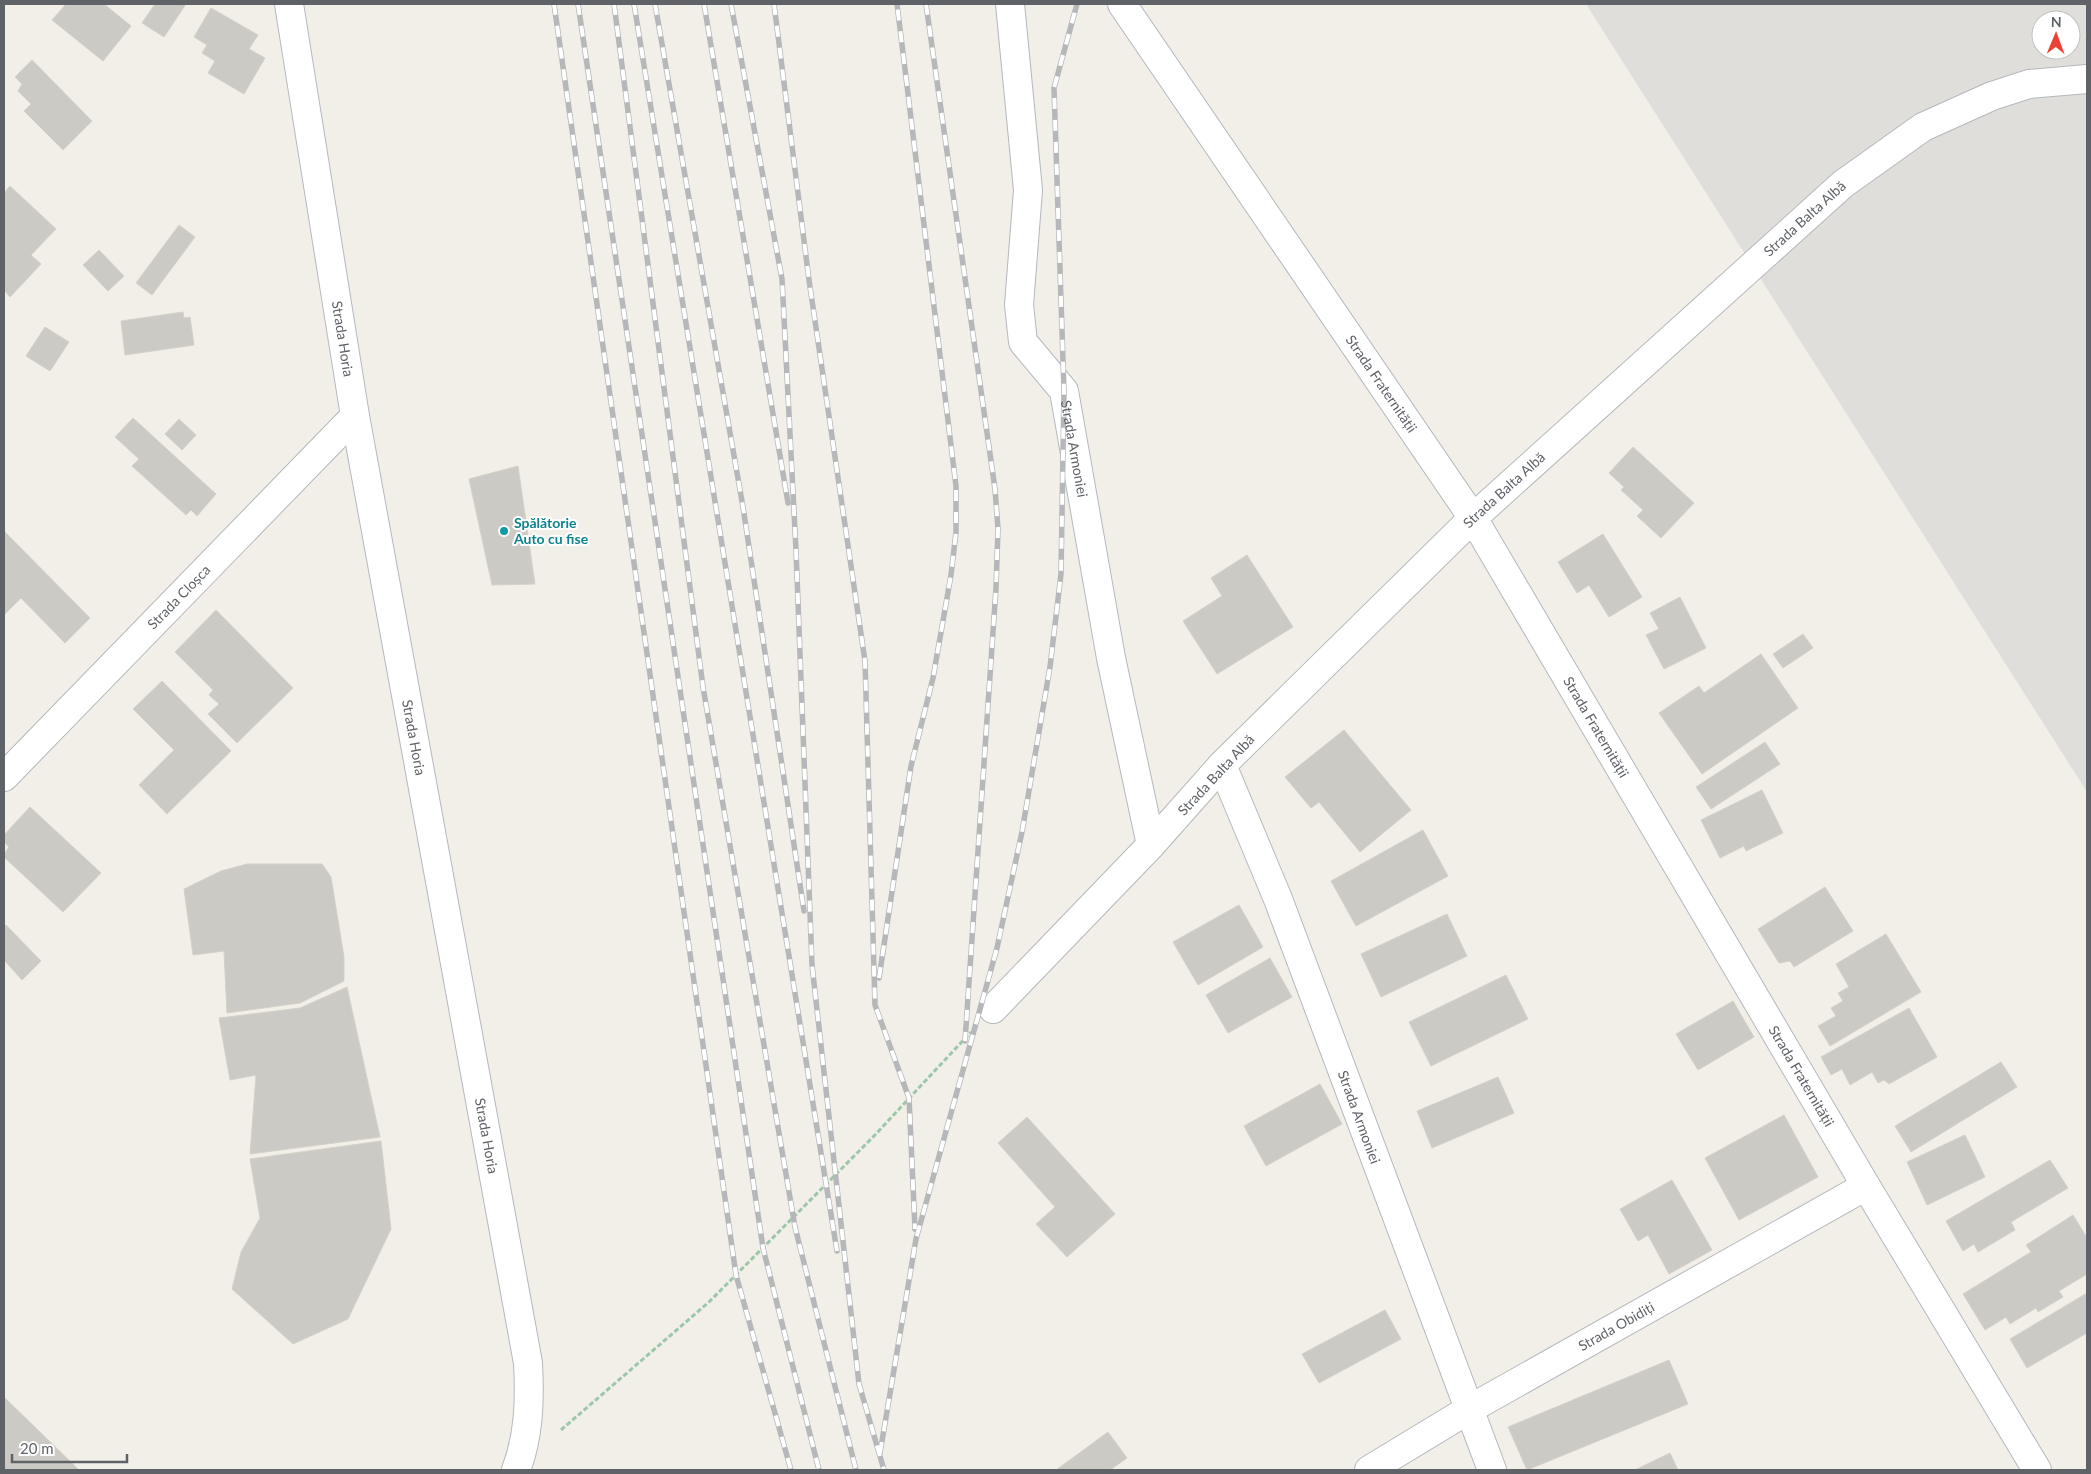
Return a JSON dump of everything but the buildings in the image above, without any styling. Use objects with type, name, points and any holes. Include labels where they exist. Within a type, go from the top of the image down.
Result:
[{"type":"street","name":"Strada Horia","points":[[289,4],[355,416],[528,1363],[530,1397],[527,1430],[516,1469]]},
{"type":"street","name":"Strada Armoniei","points":[[1010,4],[1028,190],[1020,305],[1023,342],[1064,391],[1111,658],[1151,845]]},
{"type":"street","name":"Strada Fraternității","points":[[1122,4],[1473,518],[1866,1186],[2037,1470]]},
{"type":"street","name":"Strada Balta Albă","points":[[993,1009],[1151,845],[1222,765],[1473,518],[1843,184],[1885,152],[1923,127],[1992,96],[2029,84],[2087,79]]},
{"type":"street","name":"Strada Cloșca","points":[[4,777],[355,416]]},
{"type":"street","name":"Strada Armoniei","points":[[1222,765],[1278,899],[1492,1470]]},
{"type":"street","name":"Strada Obidiți","points":[[1369,1470],[1468,1410],[1866,1186]]},
{"type":"path","points":[[516,1469],[709,1302],[873,1137],[993,1009]]},
{"type":"shaded area","points":[[1586,4],[2087,4],[2087,792]]},
{"type":"railway","points":[[554,4],[736,1275],[791,1470]]},
{"type":"railway","points":[[578,4],[763,1248],[819,1470]]},
{"type":"railway","points":[[614,4],[703,687],[795,1227],[856,1470]]},
{"type":"railway","points":[[634,4],[837,1251]]},
{"type":"railway","points":[[655,4],[743,507],[804,911]]},
{"type":"railway","points":[[704,4],[788,503]]},
{"type":"railway","points":[[731,4],[782,279],[796,550],[812,965],[859,1384],[884,1470]]},
{"type":"railway","points":[[774,4],[809,280],[865,661],[875,1005],[909,1098],[915,1229]]},
{"type":"railway","points":[[879,978],[911,766],[933,678],[951,575],[956,532],[956,486],[897,4]]},
{"type":"railway","points":[[926,4],[995,489],[998,529],[996,588],[965,1041]]},
{"type":"railway","points":[[880,1453],[916,1239],[997,948],[1022,832],[1050,667],[1061,574],[1064,391],[1054,88],[1077,4]]},
{"type":"place","name":"Spălătorie Auto cu fise","points":[[504,531]]}]
